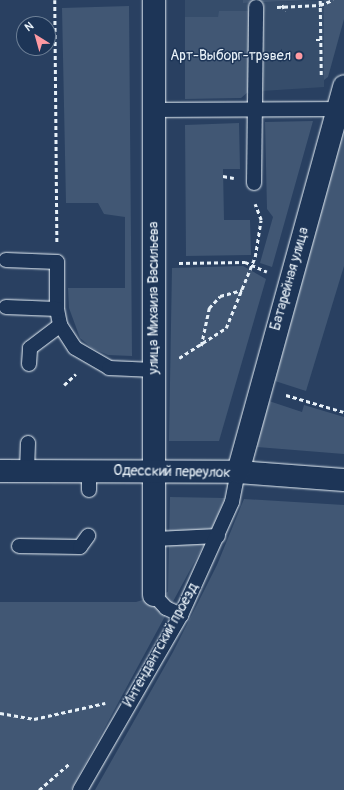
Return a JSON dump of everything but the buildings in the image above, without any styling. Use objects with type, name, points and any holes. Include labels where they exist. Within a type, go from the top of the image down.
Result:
[{"type":"street","name":"улица Михаила Васильева","points":[[154,0],[154,595]]},
{"type":"street","name":"Батарейная улица","points":[[238,472],[344,86]]},
{"type":"street","name":"Одесский переулок","points":[[0,471],[27,471],[89,481],[155,471],[238,472],[344,480]]},
{"type":"lane","points":[[254,183],[253,110],[256,100],[256,7]]},
{"type":"lane","points":[[155,110],[338,109]]},
{"type":"lane","points":[[6,260],[57,262],[57,309],[60,324],[75,348],[109,368],[154,370]]},
{"type":"lane","points":[[6,306],[57,309]]},
{"type":"lane","points":[[29,364],[30,348],[60,324]]},
{"type":"lane","points":[[27,471],[28,443]]},
{"type":"lane","name":"Интендантский проезд","points":[[80,790],[135,691],[181,615],[218,536],[232,502],[238,472]]},
{"type":"lane","points":[[19,546],[80,547],[88,536]]},
{"type":"lane","points":[[155,539],[218,536]]},
{"type":"lane","points":[[154,595],[166,608],[181,615]]},
{"type":"path","points":[[55,0],[57,262]]},
{"type":"path","points":[[321,84],[320,5],[333,0]]},
{"type":"path","points":[[282,5],[286,11]]},
{"type":"path","points":[[154,370],[201,346],[226,328],[251,265],[261,220],[254,183],[223,176]]},
{"type":"path","points":[[154,263],[245,262],[273,274]]},
{"type":"path","points":[[201,346],[209,308],[220,296],[242,290]]},
{"type":"path","points":[[305,401],[344,412]]},
{"type":"path","points":[[0,713],[34,719],[98,706],[135,691]]},
{"type":"shaded area","points":[[185,0],[243,0],[243,3],[324,0],[324,87],[248,92],[219,12],[219,17],[185,17]]},
{"type":"shaded area","points":[[243,0],[317,0],[243,3]]},
{"type":"shaded area","points":[[324,0],[344,0],[344,19],[328,77],[324,80]]},
{"type":"shaded area","points":[[129,6],[132,356],[108,355],[92,348],[80,338],[69,308],[68,288],[125,288],[125,217],[104,214],[98,203],[66,203],[62,8]]},
{"type":"shaded area","points":[[219,11],[249,11],[248,92],[241,98],[185,99],[185,17],[218,17]]},
{"type":"shaded area","points":[[313,121],[272,267],[260,263],[273,217],[267,209],[265,122]]},
{"type":"shaded area","points":[[239,123],[240,169],[223,169],[224,220],[250,220],[251,255],[186,256],[185,125]]},
{"type":"shaded area","points":[[344,128],[344,266],[306,391],[275,381]]},
{"type":"shaded area","points":[[243,266],[266,279],[219,441],[169,441],[172,268]]},
{"type":"shaded area","points":[[269,401],[302,412],[304,405],[344,417],[344,454],[257,447]]},
{"type":"shaded area","points":[[170,497],[225,498],[209,535],[71,790],[0,790],[0,602],[136,602],[168,592]]},
{"type":"shaded area","points":[[244,499],[344,505],[344,790],[95,790],[173,652],[217,565]]},
{"type":"place","name":"Арт-Выборг-трэвел","points":[[299,56]]}]
